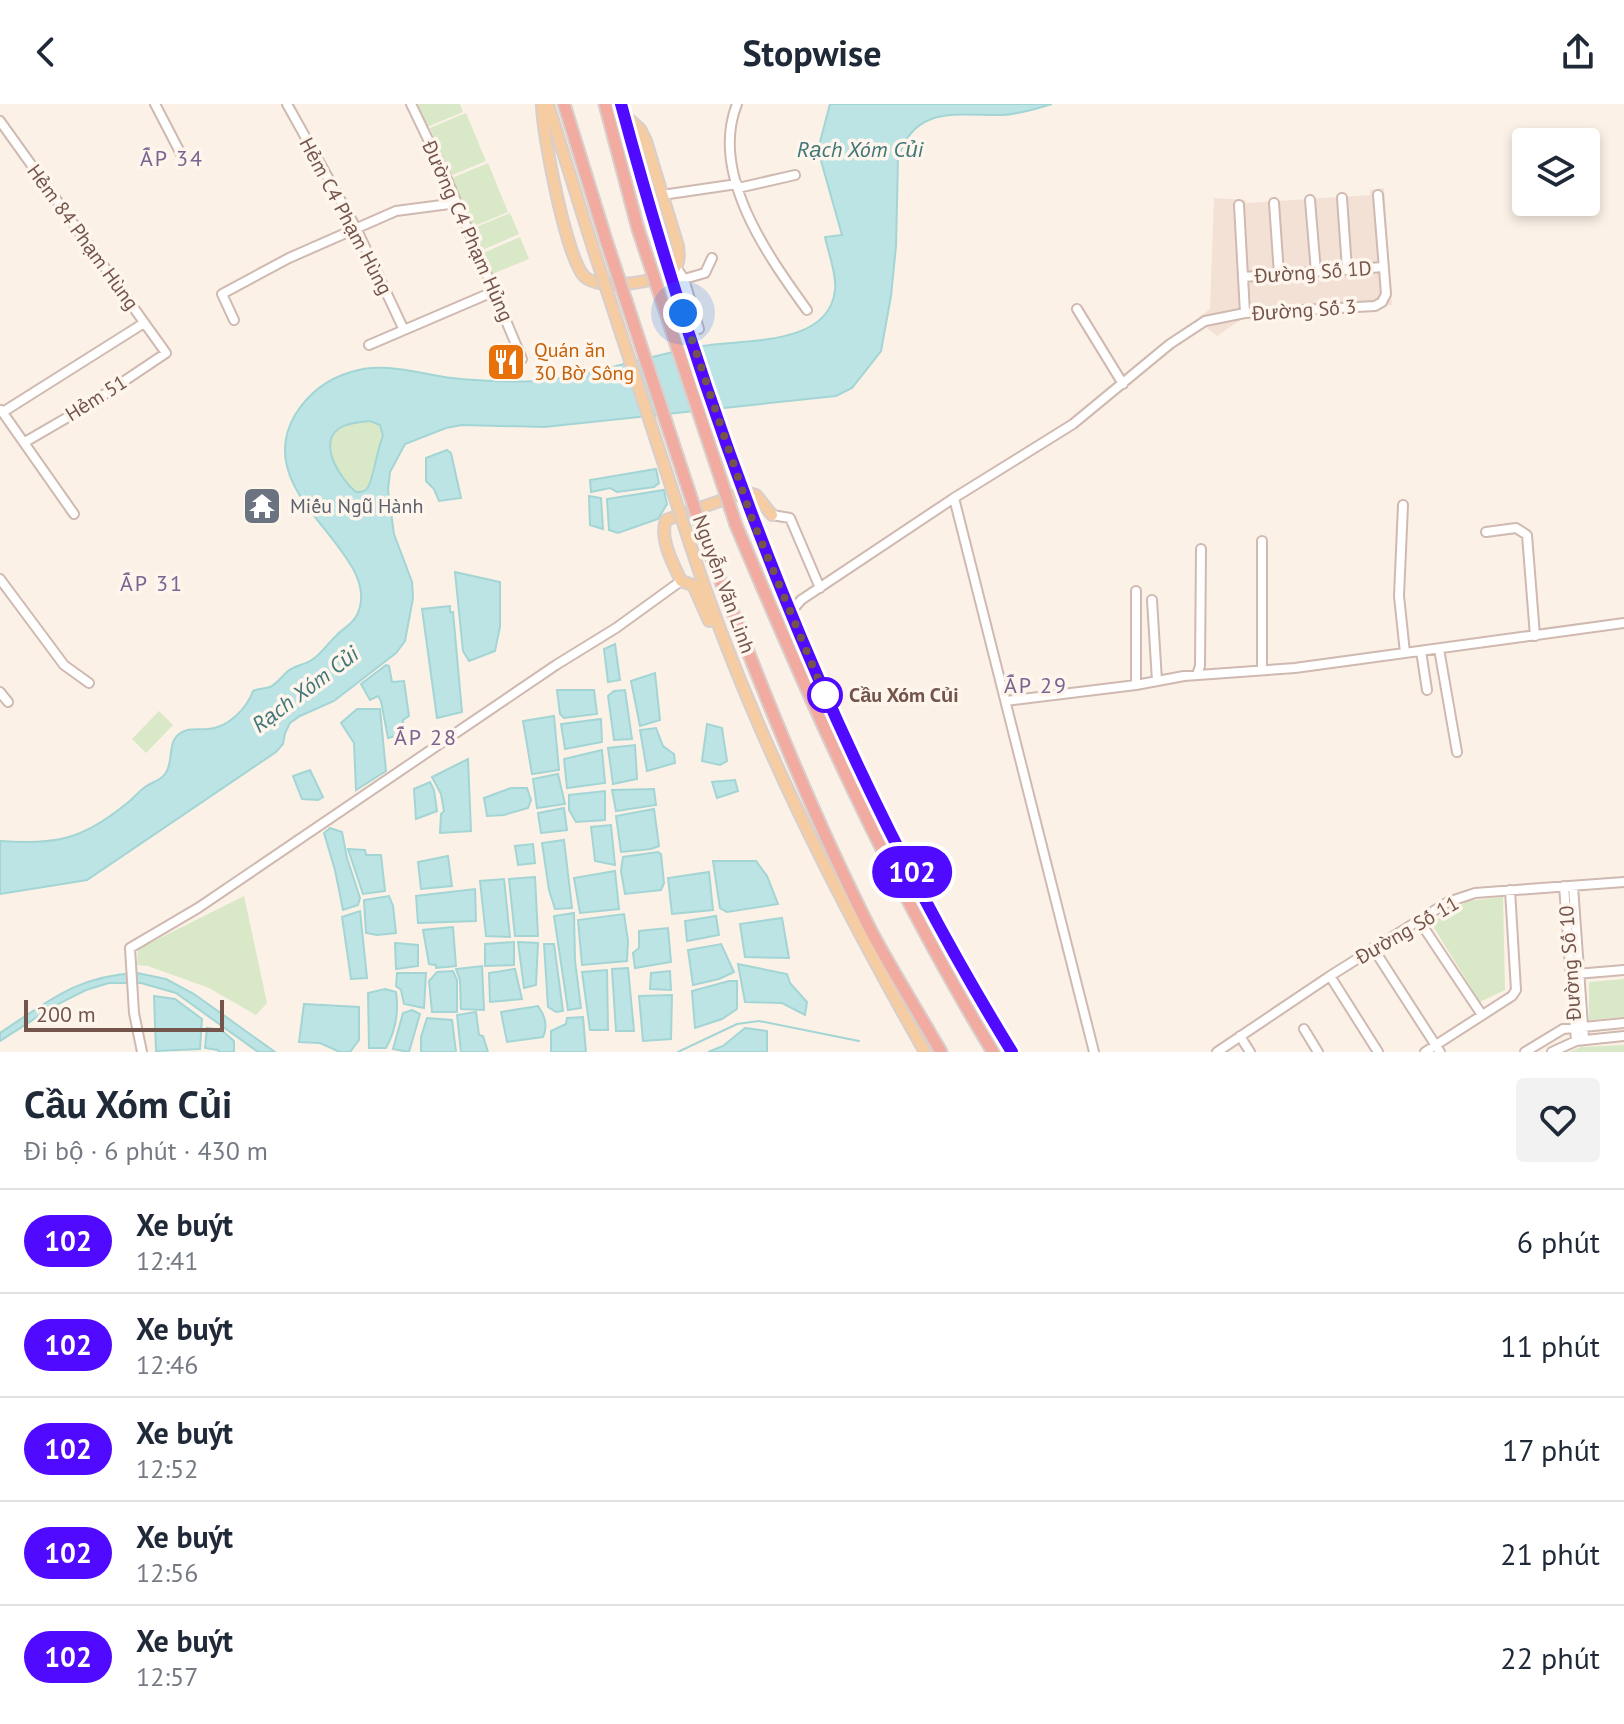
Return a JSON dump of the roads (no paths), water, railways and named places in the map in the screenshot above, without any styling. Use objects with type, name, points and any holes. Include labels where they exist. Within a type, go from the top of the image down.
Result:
[{"type":"highway","name":"Nguyễn Văn Linh","points":[[564,104],[705,540],[759,682],[822,829],[873,934],[941,1052]]},
{"type":"highway","name":"Nguyễn Văn Linh","points":[[605,104],[638,229],[736,525],[871,831],[953,986],[993,1052]]},
{"type":"main road","name":"Nguyễn Văn Linh","points":[[545,104],[723,640],[809,833],[851,918],[925,1052]]},
{"type":"main road","points":[[545,104],[551,172],[576,265],[595,283],[612,285],[660,276],[676,267],[679,253],[643,135],[622,110]]},
{"type":"main road","points":[[622,110],[653,224],[752,519],[790,613],[877,807],[966,977],[1012,1052]]},
{"type":"main road","points":[[723,640],[715,638],[693,585],[681,581],[663,536],[664,525],[670,517],[745,492],[756,495],[772,515]]},
{"type":"street","points":[[155,104],[182,156]]},
{"type":"street","name":"Hẻm C4 Phạm Hùng","points":[[287,104],[356,228],[403,328]]},
{"type":"street","name":"Đường C4 Phạm Hủng","points":[[411,104],[457,203],[522,359]]},
{"type":"street","points":[[737,104],[731,119],[730,138],[738,186],[747,215],[807,310]]},
{"type":"street","name":"Hẻm 84 Phạm Hùng","points":[[0,121],[166,353]]},
{"type":"street","points":[[662,195],[738,186],[795,175]]},
{"type":"street","points":[[1378,195],[1383,267]]},
{"type":"street","points":[[1342,198],[1347,269]]},
{"type":"street","points":[[1310,200],[1316,272]]},
{"type":"street","points":[[234,320],[222,294],[289,258],[396,211],[457,203]]},
{"type":"street","points":[[1274,203],[1279,274]]},
{"type":"street","points":[[1239,205],[1245,313]]},
{"type":"street","points":[[684,279],[705,273],[712,258]]},
{"type":"street","points":[[676,267],[684,279],[699,329]]},
{"type":"street","name":"Đường Số 1D","points":[[1243,277],[1383,267]]},
{"type":"street","name":"Đường Số 3","points":[[1123,384],[1170,344],[1216,317],[1375,306],[1382,302],[1386,294],[1383,267]]},
{"type":"street","points":[[369,345],[495,291]]},
{"type":"street","points":[[790,613],[801,600],[954,498],[1073,424],[1123,384],[1077,309]]},
{"type":"street","points":[[74,514],[2,410],[144,323]]},
{"type":"street","name":"Hẻm 51","points":[[25,442],[87,406],[166,353]]},
{"type":"street","points":[[954,498],[1094,1052]]},
{"type":"street","points":[[1403,505],[1399,596],[1405,653]]},
{"type":"street","points":[[772,515],[790,518],[820,588]]},
{"type":"street","points":[[1486,532],[1516,528],[1527,535],[1535,636]]},
{"type":"street","points":[[1262,541],[1262,669]]},
{"type":"street","points":[[1197,675],[1200,666],[1201,549]]},
{"type":"street","points":[[0,579],[64,665],[89,683]]},
{"type":"street","points":[[142,1052],[130,948],[198,908],[556,665],[616,628],[681,581]]},
{"type":"street","points":[[1136,591],[1136,685]]},
{"type":"street","points":[[783,596],[801,600]]},
{"type":"street","points":[[1152,600],[1157,681]]},
{"type":"street","points":[[1006,701],[1197,675],[1295,668],[1624,623]]},
{"type":"street","points":[[1439,649],[1457,752]]},
{"type":"street","points":[[1421,651],[1427,690]]},
{"type":"street","points":[[0,692],[8,702]]},
{"type":"street","name":"Đường Số 11","points":[[1217,1052],[1448,902],[1475,893],[1624,882]]},
{"type":"street","name":"Đường Số 10","points":[[1569,886],[1580,1040]]},
{"type":"street","points":[[1425,1052],[1438,1048],[1512,996],[1516,990],[1510,890]]},
{"type":"street","points":[[1418,919],[1482,1015]]},
{"type":"street","points":[[1373,948],[1438,1048]]},
{"type":"street","points":[[1575,974],[1624,970]]},
{"type":"street","points":[[1330,976],[1378,1052]]},
{"type":"street","points":[[1525,1052],[1563,1029],[1624,1023]]},
{"type":"street","points":[[1304,1029],[1314,1050]]},
{"type":"street","points":[[1240,1036],[1250,1052]]},
{"type":"street","points":[[1552,1052],[1580,1040],[1624,1036]]},
{"type":"water","name":"Rạch Xóm Củi","points":[[830,104],[1052,104],[1008,114],[940,117],[926,121],[905,141],[898,159],[896,246],[881,351],[852,388],[836,396],[544,427],[462,425],[405,444],[390,472],[388,490],[394,534],[412,582],[413,598],[405,641],[396,653],[334,701],[290,723],[283,744],[276,752],[87,880],[0,894],[0,841],[52,841],[95,826],[163,776],[168,769],[173,742],[179,734],[215,728],[229,721],[246,704],[253,691],[270,687],[290,669],[314,659],[357,615],[361,592],[353,569],[301,498],[289,472],[285,445],[295,415],[312,394],[334,379],[363,369],[402,369],[474,380],[549,380],[702,346],[782,337],[801,331],[817,322],[829,308],[835,284],[825,237],[842,235],[820,157],[820,142]],"holes":[[[370,421],[380,425],[383,436],[370,483],[365,490],[356,492],[334,462],[330,444],[332,436],[341,427],[353,423]]]},
{"type":"water","points":[[447,450],[451,453],[461,498],[439,501],[426,481],[426,458]]},
{"type":"water","points":[[656,469],[659,483],[654,487],[617,492],[610,488],[591,492],[590,480]]},
{"type":"water","points":[[664,490],[667,504],[658,519],[618,533],[609,530],[607,499]]},
{"type":"water","points":[[589,496],[601,498],[603,529],[590,525]]},
{"type":"water","points":[[455,572],[500,582],[500,627],[495,651],[469,661],[463,651]]},
{"type":"water","points":[[450,606],[462,712],[437,718],[422,609]]},
{"type":"water","points":[[615,644],[620,680],[608,682],[604,649]]},
{"type":"water","points":[[386,665],[389,666],[392,682],[404,681],[409,716],[403,720],[404,734],[388,738],[381,701],[378,696],[370,700],[361,684]]},
{"type":"water","points":[[655,673],[660,720],[640,726],[631,681]]},
{"type":"water","points":[[557,690],[594,690],[597,714],[564,718],[560,714]]},
{"type":"water","points":[[625,690],[632,739],[614,740],[608,696],[614,691]]},
{"type":"water","points":[[357,709],[380,709],[386,771],[356,790],[354,743],[341,723]]},
{"type":"water","points":[[554,716],[559,770],[532,774],[523,721]]},
{"type":"water","points":[[601,719],[602,742],[565,749],[561,724]]},
{"type":"water","points":[[707,724],[722,728],[727,761],[720,765],[702,761]]},
{"type":"water","points":[[656,728],[663,746],[674,754],[675,763],[647,771],[640,730]]},
{"type":"water","points":[[635,745],[637,779],[613,784],[608,748]]},
{"type":"water","points":[[602,750],[605,783],[567,788],[564,759]]},
{"type":"water","points":[[468,759],[471,831],[440,833],[441,814],[444,811],[441,794],[432,777]]},
{"type":"water","points":[[310,770],[323,797],[318,800],[302,799],[293,776]]},
{"type":"water","points":[[558,774],[565,804],[537,808],[533,779]]},
{"type":"water","points":[[735,780],[738,791],[717,798],[712,782]]},
{"type":"water","points":[[430,782],[437,811],[416,819],[414,789]]},
{"type":"water","points":[[511,788],[527,788],[531,800],[528,808],[487,816],[484,798]]},
{"type":"water","points":[[654,789],[656,805],[616,811],[612,790]]},
{"type":"water","points":[[605,791],[605,820],[576,822],[569,810],[569,795]]},
{"type":"water","points":[[564,808],[567,830],[541,833],[538,813]]},
{"type":"water","points":[[654,809],[659,846],[621,852],[616,816]]},
{"type":"water","points":[[611,825],[615,865],[595,861],[591,827]]},
{"type":"water","points":[[330,828],[342,832],[360,898],[358,905],[343,910],[324,833]]},
{"type":"water","points":[[564,840],[572,908],[555,909],[542,843]]},
{"type":"water","points":[[533,844],[535,863],[518,865],[515,846]]},
{"type":"water","points":[[348,849],[365,850],[366,855],[381,855],[385,891],[363,894]]},
{"type":"water","points":[[661,854],[664,883],[661,890],[625,894],[621,871],[623,857]]},
{"type":"water","points":[[448,856],[452,886],[421,889],[418,862]]},
{"type":"water","points":[[713,861],[756,861],[767,876],[778,904],[727,912],[720,908]]},
{"type":"water","points":[[615,871],[619,909],[580,913],[574,878]]},
{"type":"water","points":[[709,872],[713,910],[672,914],[668,878]]},
{"type":"water","points":[[535,877],[538,936],[515,936],[509,879]]},
{"type":"water","points":[[504,879],[510,937],[486,936],[480,881]]},
{"type":"water","points":[[475,889],[476,921],[418,923],[416,896]]},
{"type":"water","points":[[389,896],[396,933],[366,933],[364,900]]},
{"type":"water","points":[[360,911],[367,978],[351,979],[342,917]]},
{"type":"water","points":[[574,913],[575,961],[581,1008],[568,1010],[554,916]]},
{"type":"water","points":[[624,914],[627,961],[582,965],[578,920]]},
{"type":"water","points":[[716,916],[719,935],[687,941],[685,921]]},
{"type":"water","points":[[782,918],[789,958],[745,957],[740,924]]},
{"type":"water","points":[[453,927],[456,966],[436,968],[436,965],[429,964],[423,930]]},
{"type":"water","points":[[668,928],[671,962],[635,968],[633,953],[639,948],[639,931]]},
{"type":"water","points":[[514,942],[514,965],[485,966],[485,944]]},
{"type":"water","points":[[518,942],[538,943],[536,985],[524,988]]},
{"type":"water","points":[[395,943],[418,945],[418,966],[396,969]]},
{"type":"water","points":[[544,944],[554,944],[563,1011],[556,1012],[548,1007]]},
{"type":"water","points":[[721,944],[734,972],[693,985],[688,950]]},
{"type":"water","points":[[738,964],[787,974],[790,983],[807,1002],[805,1015],[782,1003],[745,1002]]},
{"type":"water","points":[[482,966],[484,1010],[461,1009],[460,980],[456,969]]},
{"type":"water","points":[[628,968],[634,1031],[616,1031],[612,969]]},
{"type":"water","points":[[515,969],[522,999],[490,1002],[489,973]]},
{"type":"water","points":[[607,970],[608,1030],[590,1030],[582,972]]},
{"type":"water","points":[[453,971],[457,980],[457,1012],[432,1012],[429,981],[437,972]]},
{"type":"water","points":[[670,971],[671,990],[650,989],[651,973]]},
{"type":"water","points":[[137,973],[166,979],[194,994],[275,1052],[258,1052],[176,993],[141,983],[109,983],[86,990],[56,1005],[0,1041],[0,1033],[64,992],[97,979]]},
{"type":"water","points":[[397,973],[426,973],[424,1008],[404,1004],[401,990],[396,986]]},
{"type":"water","points":[[737,981],[737,1009],[722,1019],[695,1028],[692,991]]},
{"type":"water","points":[[385,989],[396,992],[394,1028],[386,1048],[369,1048],[368,993]]},
{"type":"water","points":[[672,995],[671,1039],[643,1041],[639,996]]},
{"type":"water","points":[[154,996],[175,999],[202,1019],[200,1049],[156,1051]]},
{"type":"water","points":[[304,1004],[359,1007],[359,1040],[350,1052],[340,1052],[320,1043],[299,1042]]},
{"type":"water","points":[[538,1006],[545,1021],[543,1037],[507,1042],[501,1012]]},
{"type":"water","points":[[412,1010],[420,1014],[409,1052],[393,1049],[403,1013]]},
{"type":"water","points":[[476,1012],[479,1035],[483,1036],[488,1052],[461,1052],[457,1015]]},
{"type":"water","points":[[583,1017],[586,1052],[551,1052],[551,1031],[566,1024],[567,1018]]},
{"type":"water","points":[[427,1018],[452,1020],[456,1052],[421,1052],[421,1037]]},
{"type":"water","points":[[207,1028],[221,1030],[234,1041],[234,1052],[205,1048]]},
{"type":"water","points":[[745,1028],[767,1031],[767,1052],[708,1052],[723,1046]]},
{"type":"waterway","points":[[678,1052],[737,1024],[759,1021],[859,1041]]},
{"type":"place","name":"Quán ăn 30 Bờ Sông","points":[[506,362]]},
{"type":"place","name":"Miếu Ngũ Hành","points":[[262,506]]},
{"type":"place","name":"Cầu Xóm Củi","points":[[825,695]]},
{"type":"district","name":"ẤP 34","points":[[172,158]]},
{"type":"district","name":"ẤP 31","points":[[152,583]]},
{"type":"district","name":"ẤP 29","points":[[1036,685]]},
{"type":"district","name":"ẤP 28","points":[[426,737]]}]
